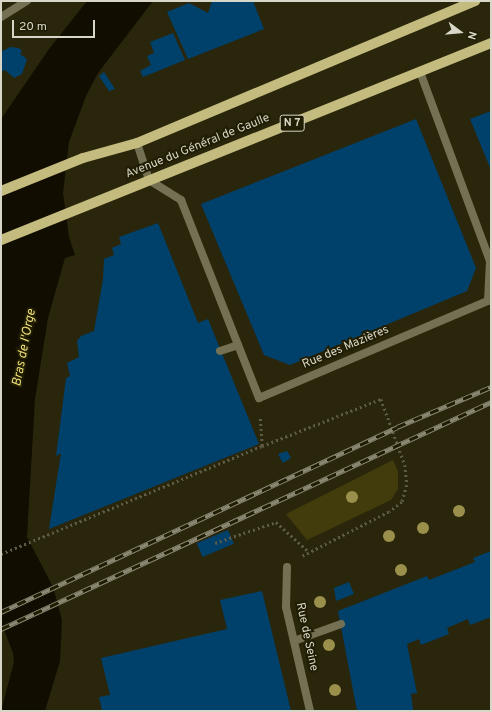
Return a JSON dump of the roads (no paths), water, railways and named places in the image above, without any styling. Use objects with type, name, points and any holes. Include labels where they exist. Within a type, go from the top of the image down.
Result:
[{"type":"main road","points":[[1,191],[83,158],[137,143],[475,1]]},
{"type":"main road","name":"Avenue du Général de Gaulle","points":[[1,240],[91,202],[491,43]]},
{"type":"street","points":[[1,17],[27,1]]},
{"type":"street","name":"Rue des Mazières","points":[[238,345],[259,398],[488,301],[490,261],[420,72]]},
{"type":"street","points":[[137,143],[149,180],[182,200],[238,345],[220,351]]},
{"type":"street","name":"Rue de Seine","points":[[287,567],[286,607],[310,711]]},
{"type":"street","points":[[294,641],[341,624]]},
{"type":"water","name":"Bras de l'Orge","points":[[87,1],[153,1],[98,73],[86,96],[69,142],[63,193],[69,237],[75,255],[65,258],[48,318],[35,399],[27,537],[53,587],[62,620],[60,661],[45,711],[1,711],[14,662],[13,653],[1,622],[1,119],[49,49]]},
{"type":"railway","points":[[1,612],[397,427],[491,387]]},
{"type":"railway","points":[[1,629],[491,402]]}]
